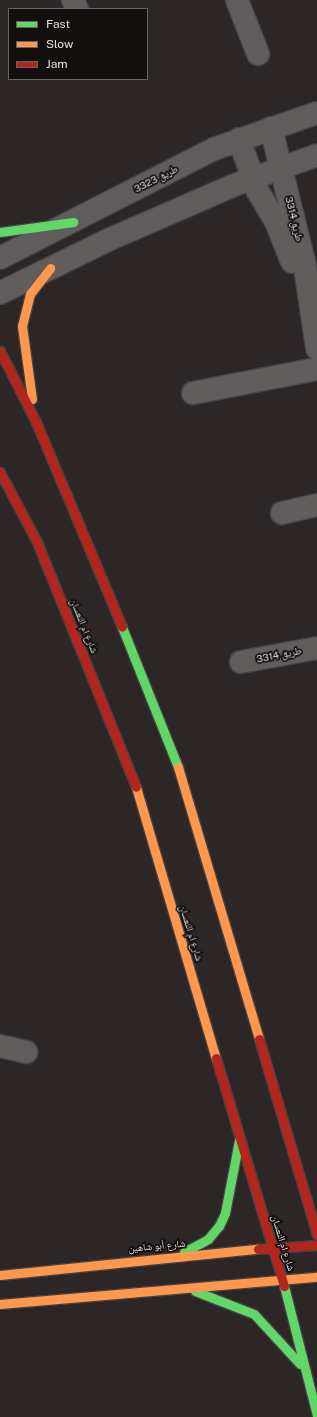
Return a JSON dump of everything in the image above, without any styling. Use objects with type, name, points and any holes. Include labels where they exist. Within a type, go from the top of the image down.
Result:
[{"type":"main road","points":[[0,232],[73,222]]},
{"type":"main road","points":[[36,422],[22,326],[30,294],[50,268]]},
{"type":"main road","points":[[0,351],[36,422],[174,753],[317,1235]]},
{"type":"main road","name":"شارع ام النعسان","points":[[0,472],[37,542],[132,774],[282,1280],[317,1415]]},
{"type":"main road","points":[[177,1255],[194,1249],[219,1226],[225,1212],[240,1136]]},
{"type":"main road","name":"شارع أبو شاهين","points":[[0,1275],[177,1255],[273,1250],[317,1245]]},
{"type":"main road","points":[[0,1304],[180,1287],[317,1277]]},
{"type":"main road","points":[[180,1287],[211,1294],[254,1314],[288,1346],[305,1372]]},
{"type":"street","points":[[237,0],[258,54]]},
{"type":"street","name":"طريق 3323","points":[[0,258],[239,139],[317,113]]},
{"type":"street","name":"طريق 3314","points":[[271,128],[306,267],[314,311],[317,348]]},
{"type":"street","name":"طريق 3314","points":[[239,139],[253,178],[283,236],[314,311]]},
{"type":"street","points":[[0,293],[50,268],[253,178],[317,155]]},
{"type":"street","points":[[193,393],[317,368]]},
{"type":"street","points":[[282,513],[317,505]]},
{"type":"street","name":"طريق 3314","points":[[241,662],[317,648]]},
{"type":"street","points":[[0,1046],[26,1052]]},
{"type":"traffic: fast","points":[[0,232],[73,222]]},
{"type":"traffic: fast","points":[[122,627],[178,767]]},
{"type":"traffic: fast","points":[[184,1252],[208,1239],[219,1226],[225,1213],[239,1140]]},
{"type":"traffic: fast","points":[[284,1286],[317,1415]]},
{"type":"traffic: fast","points":[[195,1291],[254,1314],[300,1364]]},
{"type":"traffic: slow","points":[[32,399],[22,326],[30,294],[50,268]]},
{"type":"traffic: slow","points":[[178,767],[259,1039]]},
{"type":"traffic: slow","points":[[136,787],[216,1058]]},
{"type":"traffic: slow","points":[[0,1275],[258,1249]]},
{"type":"traffic: slow","points":[[0,1304],[317,1277]]},
{"type":"traffic: jam","points":[[0,351],[36,422],[122,627]]},
{"type":"traffic: jam","points":[[0,472],[37,542],[136,787]]},
{"type":"traffic: jam","points":[[259,1039],[317,1235]]},
{"type":"traffic: jam","points":[[216,1058],[284,1286]]},
{"type":"traffic: jam","points":[[258,1249],[317,1245]]}]
